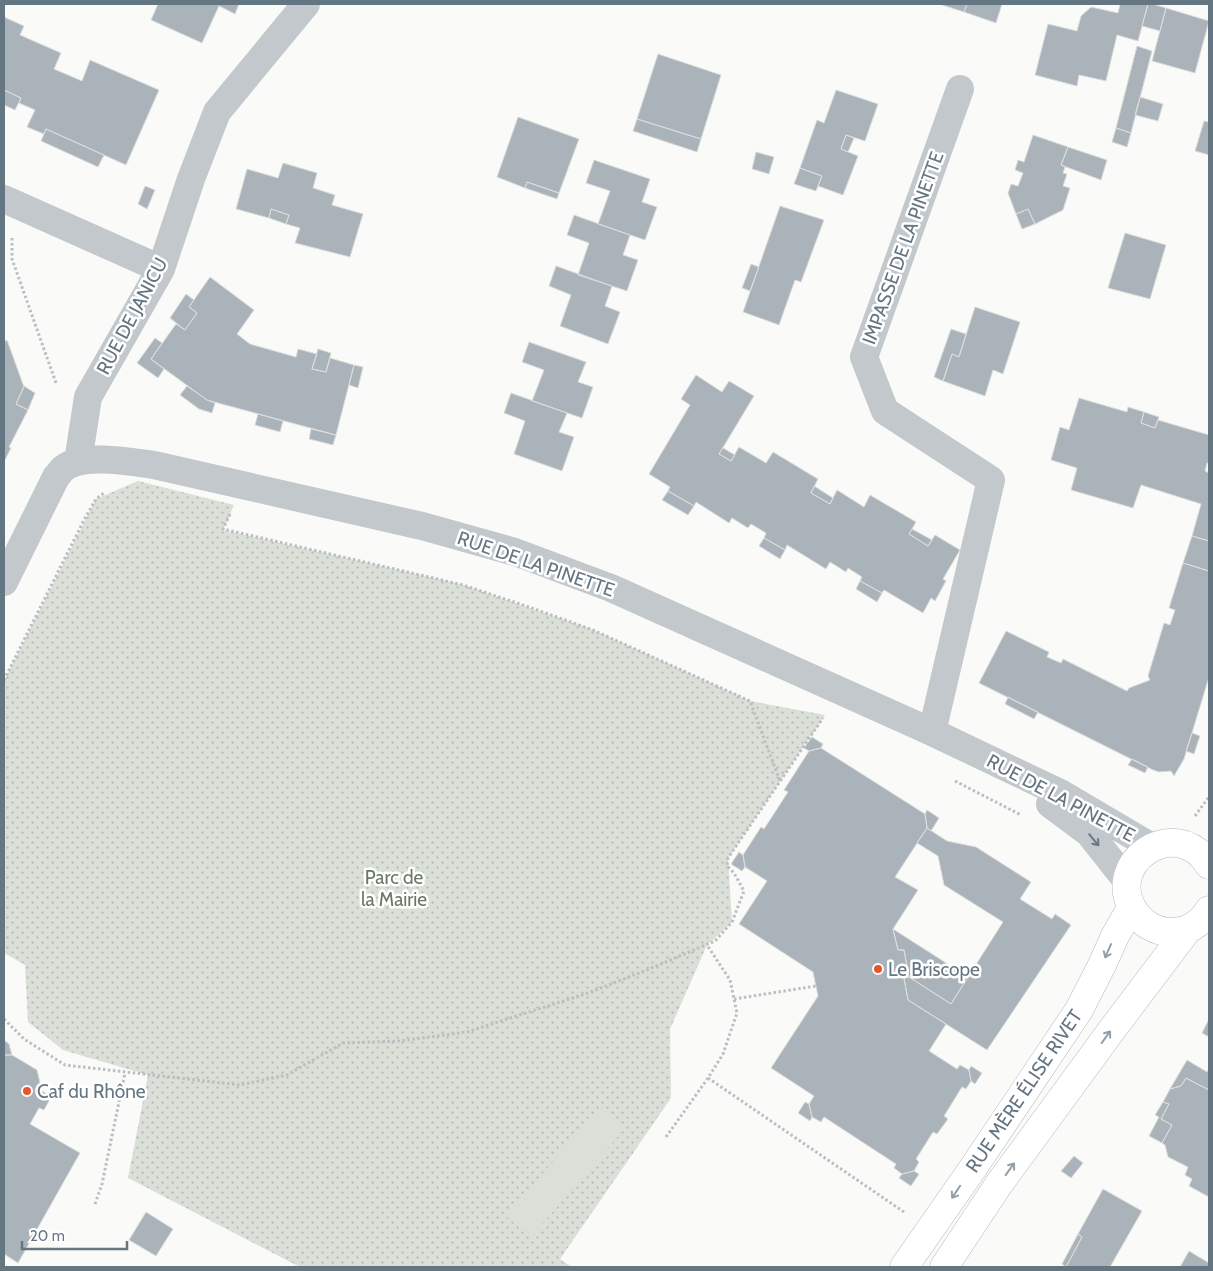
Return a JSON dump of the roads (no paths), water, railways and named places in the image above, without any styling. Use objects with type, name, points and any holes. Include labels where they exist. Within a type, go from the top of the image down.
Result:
[{"type":"street","name":"RUE DE JANICU","points":[[78,462],[88,396],[161,269],[191,180],[217,112],[306,4]]},
{"type":"street","name":"IMPASSE DE LA PINETTE","points":[[932,732],[991,480],[885,411],[864,357],[960,88]]},
{"type":"street","points":[[4,199],[161,269]]},
{"type":"street","name":"RUE DE LA PINETTE","points":[[78,462],[100,459],[154,465],[422,526],[515,552],[611,588],[932,732],[1062,794],[1152,847]]},
{"type":"street","points":[[4,582],[56,477],[65,468],[78,462]]},
{"type":"street","name":"RUE DE LA PINETTE","points":[[970,751],[1054,807],[1089,833],[1127,881]]},
{"type":"street","points":[[1203,918],[1175,932],[1162,932],[1149,926],[1139,919],[1131,908],[1127,895],[1127,881],[1131,867],[1140,855],[1152,847],[1164,844],[1175,843],[1189,847],[1200,854],[1209,864]]},
{"type":"street","name":"RUE MÈRE ÉLISE RIVET","points":[[904,1267],[1079,1010],[1115,936],[1131,908]]},
{"type":"street","name":"RUE MÈRE ÉLISE RIVET","points":[[944,1267],[999,1184],[1111,1031],[1203,918]]},
{"type":"place","name":"Le Briscope","points":[[878,969]]},
{"type":"place","name":"Caf du Rhône","points":[[27,1091]]},
{"type":"park label","name":"Parc de la Mairie","points":[[394,888]]}]
